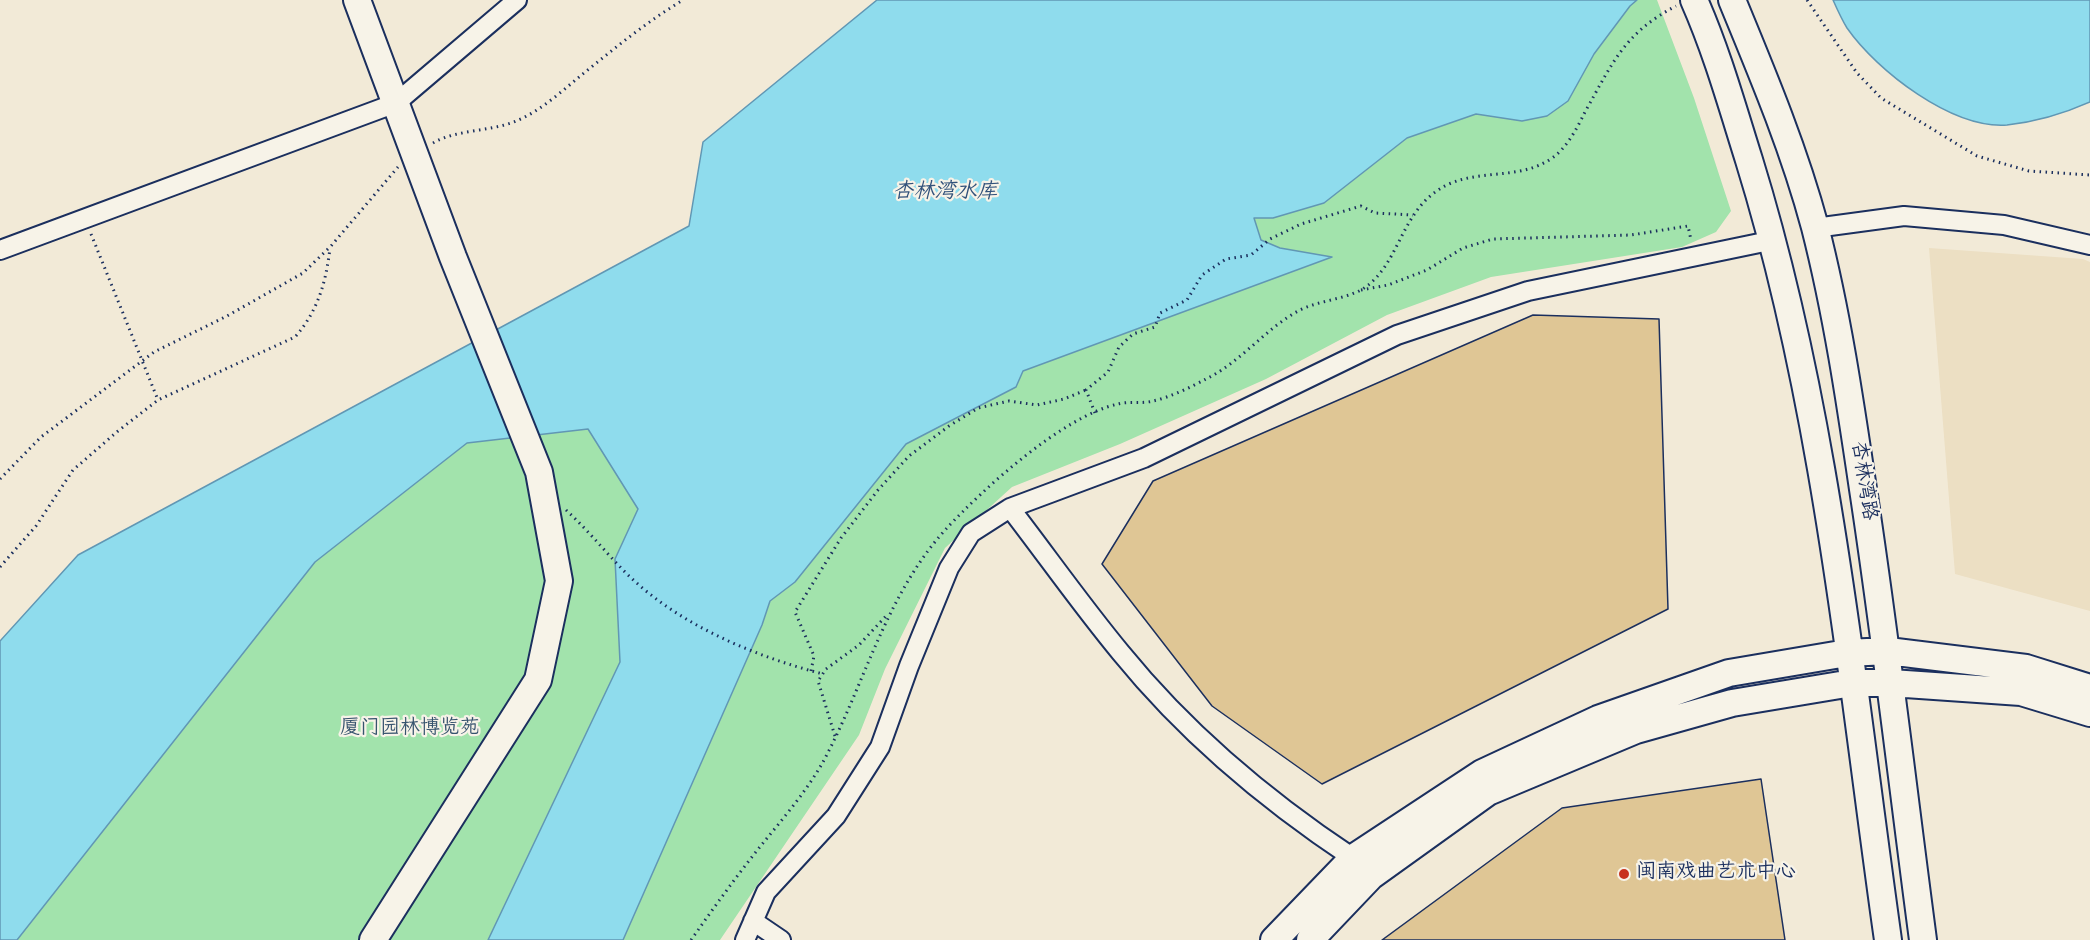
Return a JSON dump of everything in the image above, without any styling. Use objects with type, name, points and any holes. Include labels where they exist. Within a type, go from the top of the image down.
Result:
[{"type":"street","points":[[357,0],[453,257],[538,472],[559,581],[538,680],[373,940]]},
{"type":"street","points":[[0,250],[396,103],[517,0]]},
{"type":"street","name":"杏林湾路","points":[[1694,0],[1715,50],[1774,240],[1786,289],[1828,518],[1888,940]]},
{"type":"street","name":"杏林湾路","points":[[1732,0],[1788,138],[1815,228],[1848,384],[1888,651],[1923,940]]},
{"type":"street","points":[[1815,228],[1904,216],[2004,225],[2090,245]]},
{"type":"street","points":[[745,940],[766,892],[836,816],[880,747],[909,666],[949,568],[971,532],[1010,507],[1144,458],[1397,335],[1528,291],[1774,240]]},
{"type":"street","points":[[1010,507],[1121,654],[1182,720],[1263,795],[1353,858],[1371,876]]},
{"type":"street","points":[[1274,940],[1353,858],[1482,773],[1598,719],[1729,673],[1847,653],[1888,651],[2026,668],[2090,688]]},
{"type":"street","points":[[1310,940],[1371,876],[1488,792],[1636,730],[1732,703],[1852,683],[1891,683],[2021,692],[2090,713]]},
{"type":"street","points":[[753,921],[781,940]]},
{"type":"path","points":[[0,479],[41,437],[154,352],[279,288],[303,273],[331,246],[392,172],[416,153],[442,138],[517,121],[555,96],[649,20],[683,0]]},
{"type":"path","points":[[1807,0],[1851,65],[1881,98],[1977,156],[2029,171],[2090,175]]},
{"type":"path","points":[[811,671],[814,656],[795,612],[841,538],[878,490],[909,456],[978,408],[1009,401],[1037,405],[1064,399],[1086,390],[1108,372],[1119,347],[1133,334],[1155,327],[1160,313],[1187,300],[1202,275],[1226,259],[1251,255],[1270,239],[1301,224],[1361,206],[1375,213],[1413,215]]},
{"type":"path","points":[[85,218],[158,400]]},
{"type":"path","points":[[1359,291],[1389,285],[1427,270],[1464,248],[1493,239],[1631,235],[1688,226],[1694,256]]},
{"type":"path","points":[[0,567],[36,526],[73,470],[158,400],[295,338],[308,323],[317,306],[326,278],[331,246]]},
{"type":"path","points":[[1086,390],[1095,413]]},
{"type":"path","points":[[543,497],[558,502],[628,575],[664,604],[717,634],[772,660],[823,674]]},
{"type":"path","points":[[835,736],[819,681],[823,674],[859,645],[890,612]]},
{"type":"shaded area","points":[[1929,248],[2083,259],[2090,262],[2090,611],[1955,574]]},
{"type":"green space","points":[[1609,0],[1657,0],[1694,98],[1731,211],[1716,232],[1682,247],[1491,277],[1387,315],[1266,379],[1120,444],[1012,487],[945,548],[885,669],[859,735],[720,940],[579,940],[732,557],[1013,312]]},
{"type":"green space","name":"厦门园林博览苑","points":[[569,347],[720,540],[548,940],[0,940],[0,861],[394,438]]},
{"type":"water","name":"杏林湾水库","points":[[877,0],[1637,0],[1594,54],[1568,101],[1547,116],[1522,121],[1476,114],[1407,138],[1324,203],[1273,218],[1254,218],[1261,240],[1280,248],[1332,257],[1023,371],[1016,387],[906,444],[795,582],[770,601],[762,625],[623,940],[488,940],[620,662],[615,559],[638,509],[588,429],[467,443],[315,562],[17,940],[0,940],[0,641],[78,555],[689,226],[703,142]]},
{"type":"water","points":[[1833,0],[2090,0],[2090,102],[2049,117],[2007,125],[1986,124],[1963,118],[1918,94],[1877,62],[1847,28]]},
{"type":"building","points":[[1533,315],[1659,319],[1668,609],[1322,784],[1212,706],[1102,564],[1153,481]]},
{"type":"building","name":"闽南戏曲艺术中心","points":[[1761,779],[1785,940],[1382,940],[1562,808]]},
{"type":"place","name":"闽南戏曲艺术中心","points":[[1624,874]]}]
